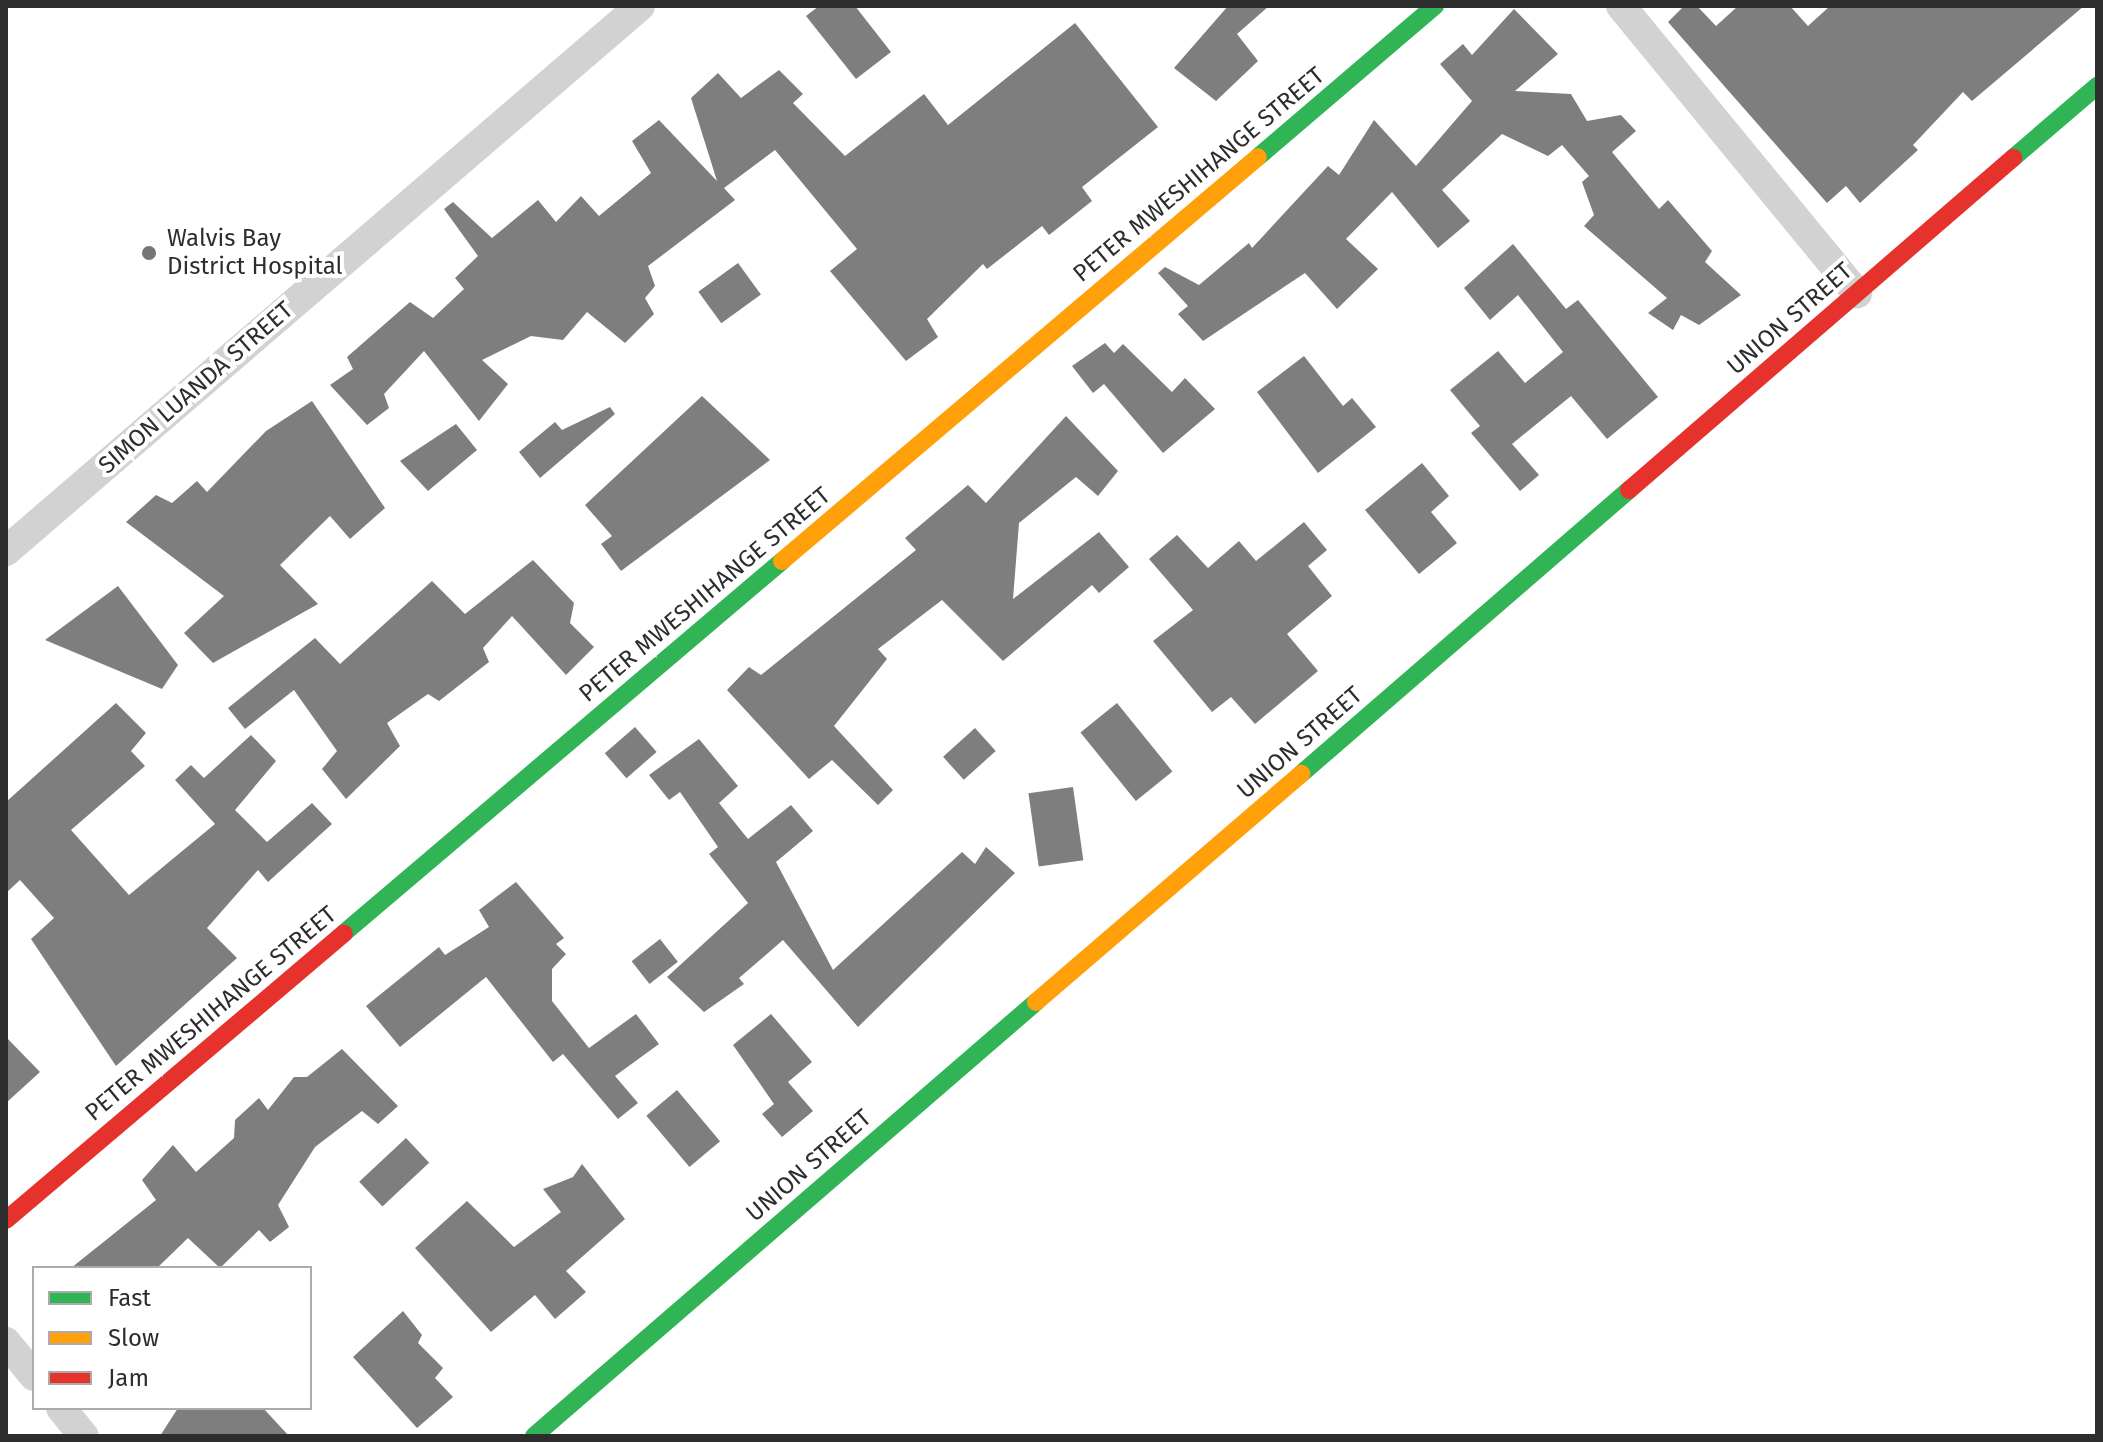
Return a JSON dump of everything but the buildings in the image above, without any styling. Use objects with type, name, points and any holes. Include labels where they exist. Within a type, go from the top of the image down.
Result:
[{"type":"main road","name":"PETER MWESHIHANGE STREET","points":[[6,1220],[1435,6]]},
{"type":"main road","name":"UNION STREET","points":[[534,1436],[2097,86]]},
{"type":"street","name":"SIMON LUANDA STREET","points":[[6,551],[640,6]]},
{"type":"street","points":[[1621,6],[1857,293]]},
{"type":"street","points":[[6,1342],[32,1374]]},
{"type":"street","points":[[63,1410],[84,1436]]},
{"type":"traffic: fast","points":[[1258,157],[1435,6]]},
{"type":"traffic: fast","points":[[2013,158],[2097,86]]},
{"type":"traffic: fast","points":[[1301,774],[1629,490]]},
{"type":"traffic: fast","points":[[344,933],[782,561]]},
{"type":"traffic: fast","points":[[534,1436],[1036,1002]]},
{"type":"traffic: slow","points":[[782,561],[1258,157]]},
{"type":"traffic: slow","points":[[1036,1002],[1301,774]]},
{"type":"traffic: jam","points":[[1629,490],[2013,158]]},
{"type":"traffic: jam","points":[[6,1220],[344,933]]},
{"type":"place","name":"Walvis Bay District Hospital","points":[[149,253]]}]
